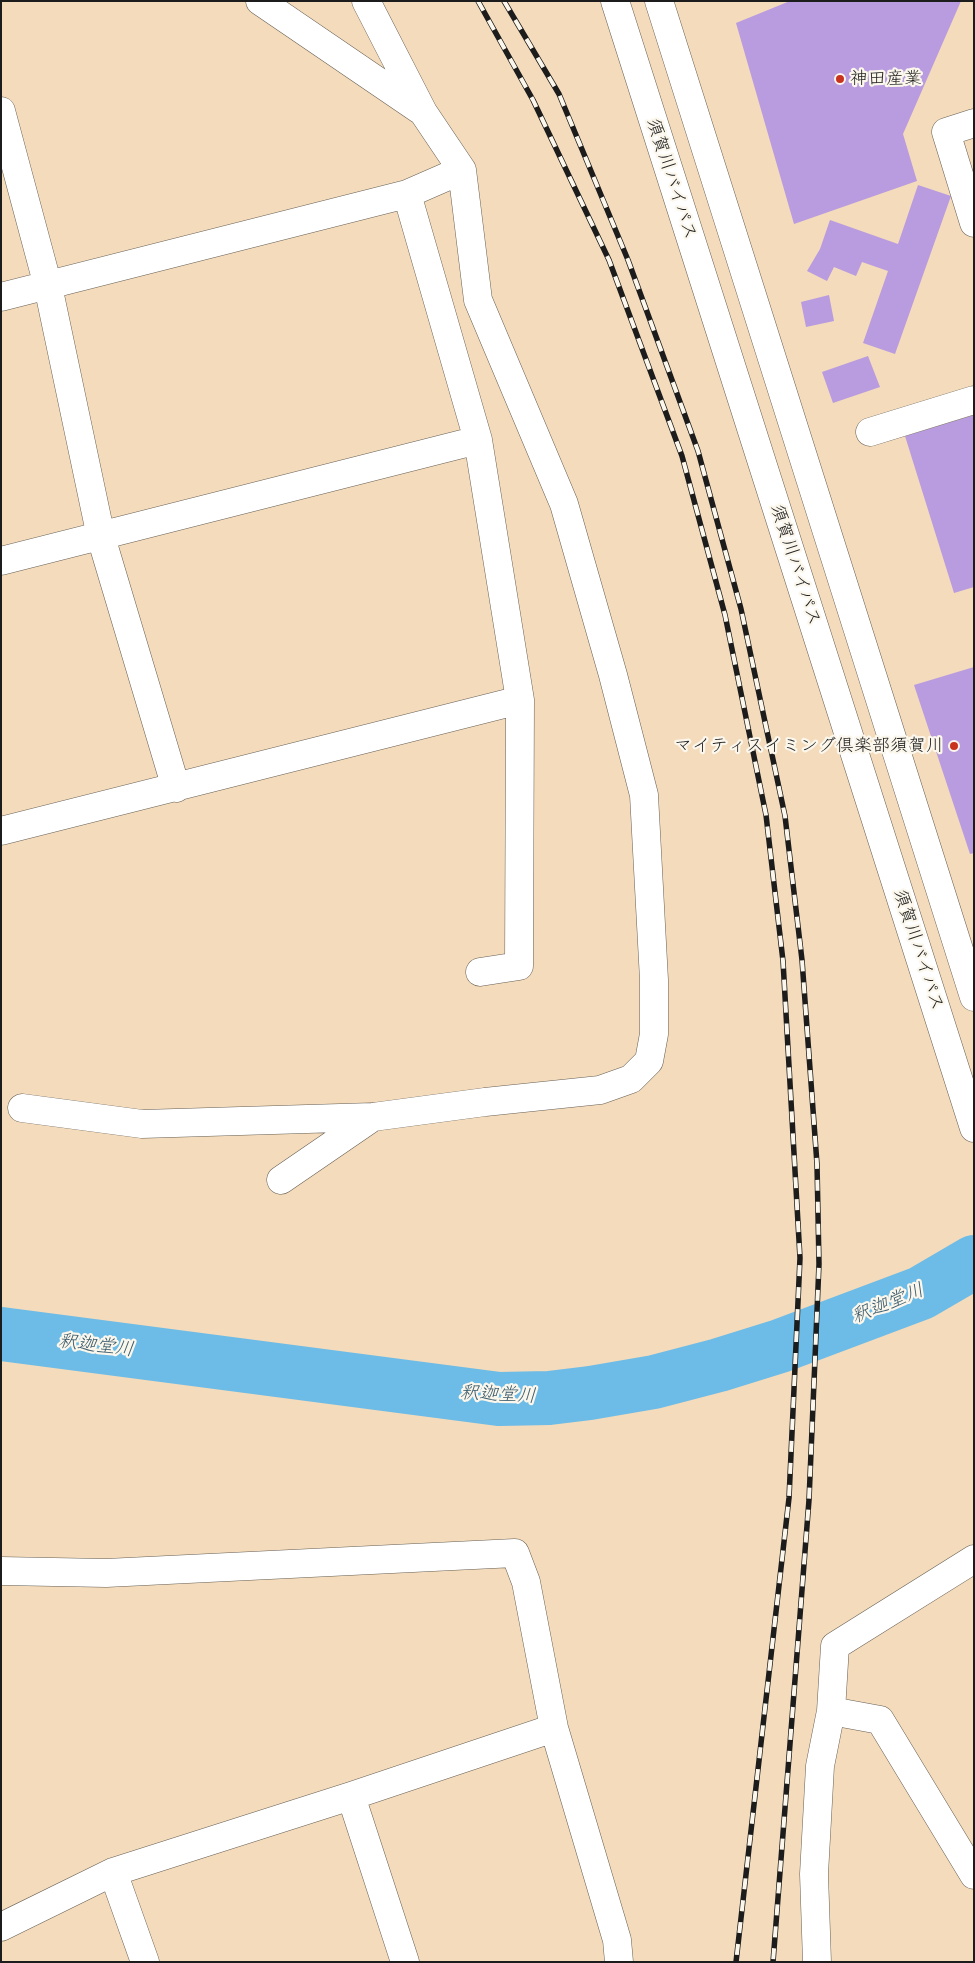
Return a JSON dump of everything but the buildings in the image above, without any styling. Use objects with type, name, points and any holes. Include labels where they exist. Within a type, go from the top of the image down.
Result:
[{"type":"main road","points":[[260,1],[424,112]]},
{"type":"main road","points":[[22,1108],[142,1124],[373,1116],[600,1090],[631,1079],[649,1061],[654,1034],[654,980],[644,795],[613,675],[564,504],[478,300],[462,170],[424,112],[366,1]]},
{"type":"main road","name":"須賀川バイパス","points":[[614,1],[974,1128]]},
{"type":"main road","points":[[658,1],[970,984]]},
{"type":"main road","points":[[1,111],[48,286],[101,537],[176,788]]},
{"type":"main road","points":[[974,123],[946,132],[974,222]]},
{"type":"main road","points":[[1,297],[407,194],[462,170]]},
{"type":"main road","points":[[407,194],[478,440],[520,700],[518,966],[480,972]]},
{"type":"main road","points":[[870,432],[974,400]]},
{"type":"main road","points":[[1,561],[478,440]]},
{"type":"main road","points":[[1,831],[520,700]]},
{"type":"main road","points":[[281,1180],[373,1116]]},
{"type":"main road","points":[[1,1571],[106,1573],[515,1553],[526,1582],[554,1728],[616,1940],[618,1962]]},
{"type":"main road","points":[[817,1962],[814,1874],[819,1776],[831,1711],[835,1646],[974,1559]]},
{"type":"main road","points":[[831,1711],[880,1720],[974,1875]]},
{"type":"main road","points":[[1,1928],[113,1872],[351,1796],[554,1728]]},
{"type":"main road","points":[[351,1796],[405,1962]]},
{"type":"main road","points":[[113,1872],[145,1962]]},
{"type":"waterway","name":"釈迦堂川","points":[[1,1334],[499,1399],[549,1398],[654,1382],[719,1365],[780,1346],[921,1293],[974,1262]]},
{"type":"railway","points":[[478,1],[533,100],[609,260],[682,456],[725,615],[766,815],[783,961],[800,1258],[789,1498],[736,1962]]},
{"type":"railway","points":[[504,1],[559,94],[628,260],[698,451],[741,609],[785,816],[802,960],[817,1164],[819,1264],[809,1500],[773,1962]]},
{"type":"place","name":"神田産業","points":[[840,79]]},
{"type":"place","name":"マイティスイミング倶楽部須賀川","points":[[954,746]]}]
